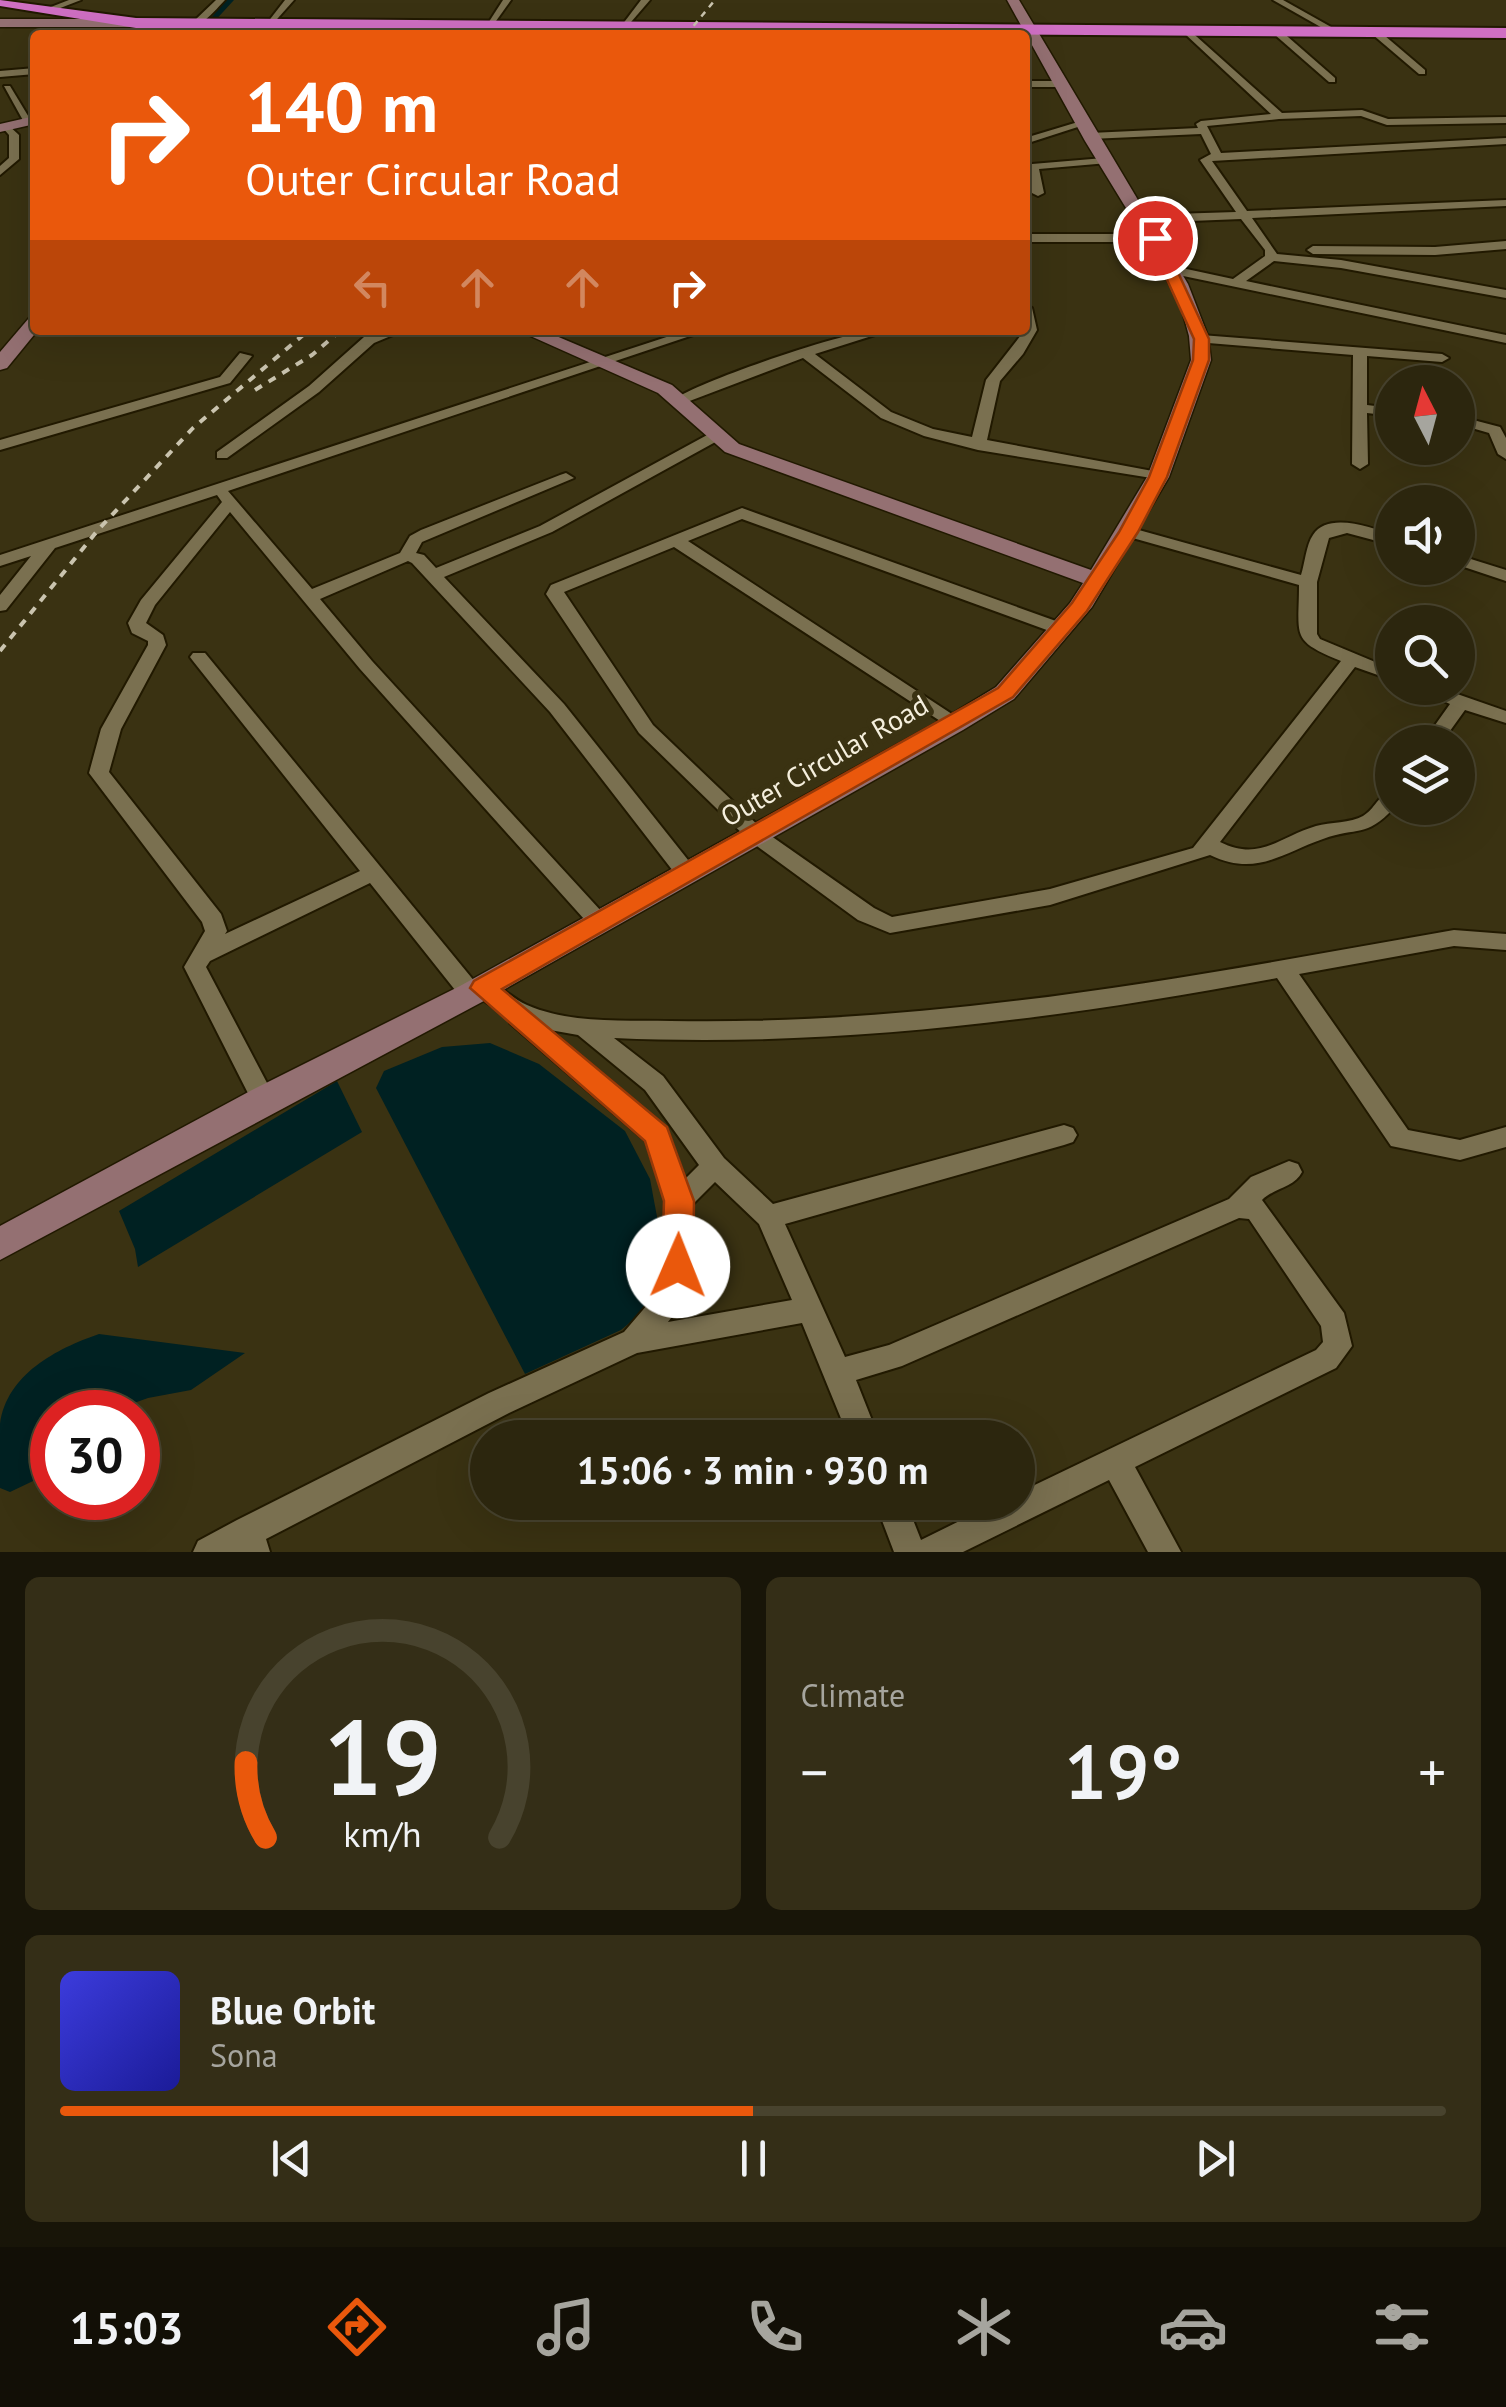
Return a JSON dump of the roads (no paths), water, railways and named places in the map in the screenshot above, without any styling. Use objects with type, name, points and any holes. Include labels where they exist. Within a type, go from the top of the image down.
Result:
[{"type":"highway","points":[[0,2],[136,23],[593,30]]},
{"type":"highway","points":[[1030,30],[1506,32]]},
{"type":"street","points":[[47,10],[77,0]]},
{"type":"street","points":[[185,30],[221,0]]},
{"type":"street","points":[[267,25],[290,0]]},
{"type":"street","points":[[488,26],[507,0]]},
{"type":"street","points":[[620,30],[646,0]]},
{"type":"street","points":[[1012,0],[1104,161],[1148,228],[1201,339],[1442,358]]},
{"type":"street","points":[[1278,0],[1336,32]]},
{"type":"street","points":[[0,24],[136,23]]},
{"type":"street","points":[[330,30],[344,26]]},
{"type":"street","points":[[1187,31],[1279,116]]},
{"type":"street","points":[[1277,32],[1332,80]]},
{"type":"street","points":[[1374,32],[1422,72]]},
{"type":"street","points":[[0,74],[30,71]]},
{"type":"street","points":[[1030,84],[1060,84]]},
{"type":"street","points":[[8,88],[30,118]]},
{"type":"street","points":[[1218,156],[1204,131],[1203,121],[1362,113],[1388,122],[1506,120]]},
{"type":"street","points":[[3,128],[30,121]]},
{"type":"street","points":[[0,172],[14,159],[14,134],[3,128]]},
{"type":"street","points":[[1030,140],[1086,130],[1204,131]]},
{"type":"street","points":[[1506,142],[1218,156],[1206,160],[1271,254],[1506,294]]},
{"type":"street","points":[[1038,193],[1032,170],[1036,166],[1104,161]]},
{"type":"street","points":[[1030,238],[1244,215],[1506,203]]},
{"type":"street","points":[[1235,283],[1271,254],[1506,245]]},
{"type":"street","points":[[1168,269],[1506,339]]},
{"type":"street","points":[[0,364],[12,344],[40,335]]},
{"type":"street","points":[[222,455],[314,389],[369,340],[384,335]]},
{"type":"street","points":[[538,335],[682,400],[714,437],[732,448],[1098,580]]},
{"type":"street","points":[[0,561],[225,496],[685,335]]},
{"type":"street","points":[[682,400],[858,335]]},
{"type":"street","points":[[978,445],[993,380],[1027,335]]},
{"type":"street","name":"Outer Circular Road","points":[[0,1244],[264,1100],[482,993],[1006,693],[1061,629],[1128,532],[1158,477],[1201,360],[1201,339]]},
{"type":"street","points":[[1360,352],[1360,464]]},
{"type":"street","points":[[806,353],[886,415],[929,433],[1158,477]]},
{"type":"street","points":[[0,445],[209,386],[225,380],[245,356]]},
{"type":"street","points":[[1360,408],[1375,410]]},
{"type":"street","points":[[1475,425],[1495,430],[1506,454]]},
{"type":"street","points":[[434,575],[546,529],[714,437]]},
{"type":"street","points":[[406,556],[416,539],[427,533],[566,478]]},
{"type":"street","points":[[225,496],[366,665],[602,923]]},
{"type":"street","points":[[225,496],[136,623],[138,630],[157,639],[157,645],[112,729],[99,763],[100,773],[214,920],[216,931],[195,967],[264,1100]]},
{"type":"street","points":[[1061,629],[751,514],[736,514],[557,590],[556,594],[646,729],[757,836],[866,914],[890,925],[1050,897],[1200,853],[1351,660]]},
{"type":"street","points":[[1375,535],[1361,530],[1326,530],[1320,535],[1308,582],[1308,634],[1313,642],[1375,669]]},
{"type":"street","points":[[1128,532],[1308,582]]},
{"type":"street","points":[[675,540],[954,724]]},
{"type":"street","points":[[0,606],[48,546]]},
{"type":"street","points":[[309,597],[406,556],[418,558],[557,708],[688,875]]},
{"type":"street","points":[[1475,566],[1506,576]]},
{"type":"street","points":[[199,657],[374,872],[482,993],[557,1046],[657,1135],[679,1201],[678,1266],[666,1304],[634,1341]]},
{"type":"street","points":[[1470,705],[1506,717]]},
{"type":"street","points":[[1207,845],[1236,859],[1272,854],[1320,832],[1369,822],[1375,815]]},
{"type":"street","points":[[198,957],[374,872]]},
{"type":"street","points":[[482,993],[537,1018],[584,1027],[693,1032],[907,1024],[1084,1003],[1454,938],[1506,942]]},
{"type":"street","points":[[1282,968],[1400,1139],[1460,1150],[1506,1137]]},
{"type":"street","points":[[584,1027],[654,1083],[715,1166],[768,1217],[857,1420]]},
{"type":"street","points":[[768,1217],[1064,1135]]},
{"type":"street","points":[[679,1201],[715,1166]]},
{"type":"street","points":[[838,1372],[892,1357],[1238,1207],[1260,1185],[1289,1172]]},
{"type":"street","points":[[929,1552],[1326,1358],[1338,1346],[1334,1322],[1256,1209],[1238,1207]]},
{"type":"street","points":[[209,1552],[251,1541],[499,1404],[634,1341],[810,1309]]},
{"type":"street","points":[[1115,1462],[1164,1552]]},
{"type":"street","points":[[897,1520],[910,1552]]},
{"type":"water","points":[[490,1043],[539,1064],[625,1131],[650,1179],[660,1233],[659,1272],[644,1311],[621,1330],[525,1374],[376,1088],[384,1071],[442,1047]]},
{"type":"water","points":[[337,1081],[362,1132],[138,1267],[119,1211]]},
{"type":"water","points":[[99,1334],[245,1353],[191,1390],[160,1396],[160,1390],[30,1390],[30,1482],[10,1492],[0,1488],[0,1424],[4,1406],[23,1378],[66,1347]]},
{"type":"waterway","points":[[209,22],[230,0]]},
{"type":"waterway","points":[[190,30],[201,25]]},
{"type":"railway","points":[[690,30],[715,0]]},
{"type":"railway","points":[[0,651],[98,530],[193,428],[303,335]]},
{"type":"railway","points":[[255,390],[312,355],[335,335]]}]
